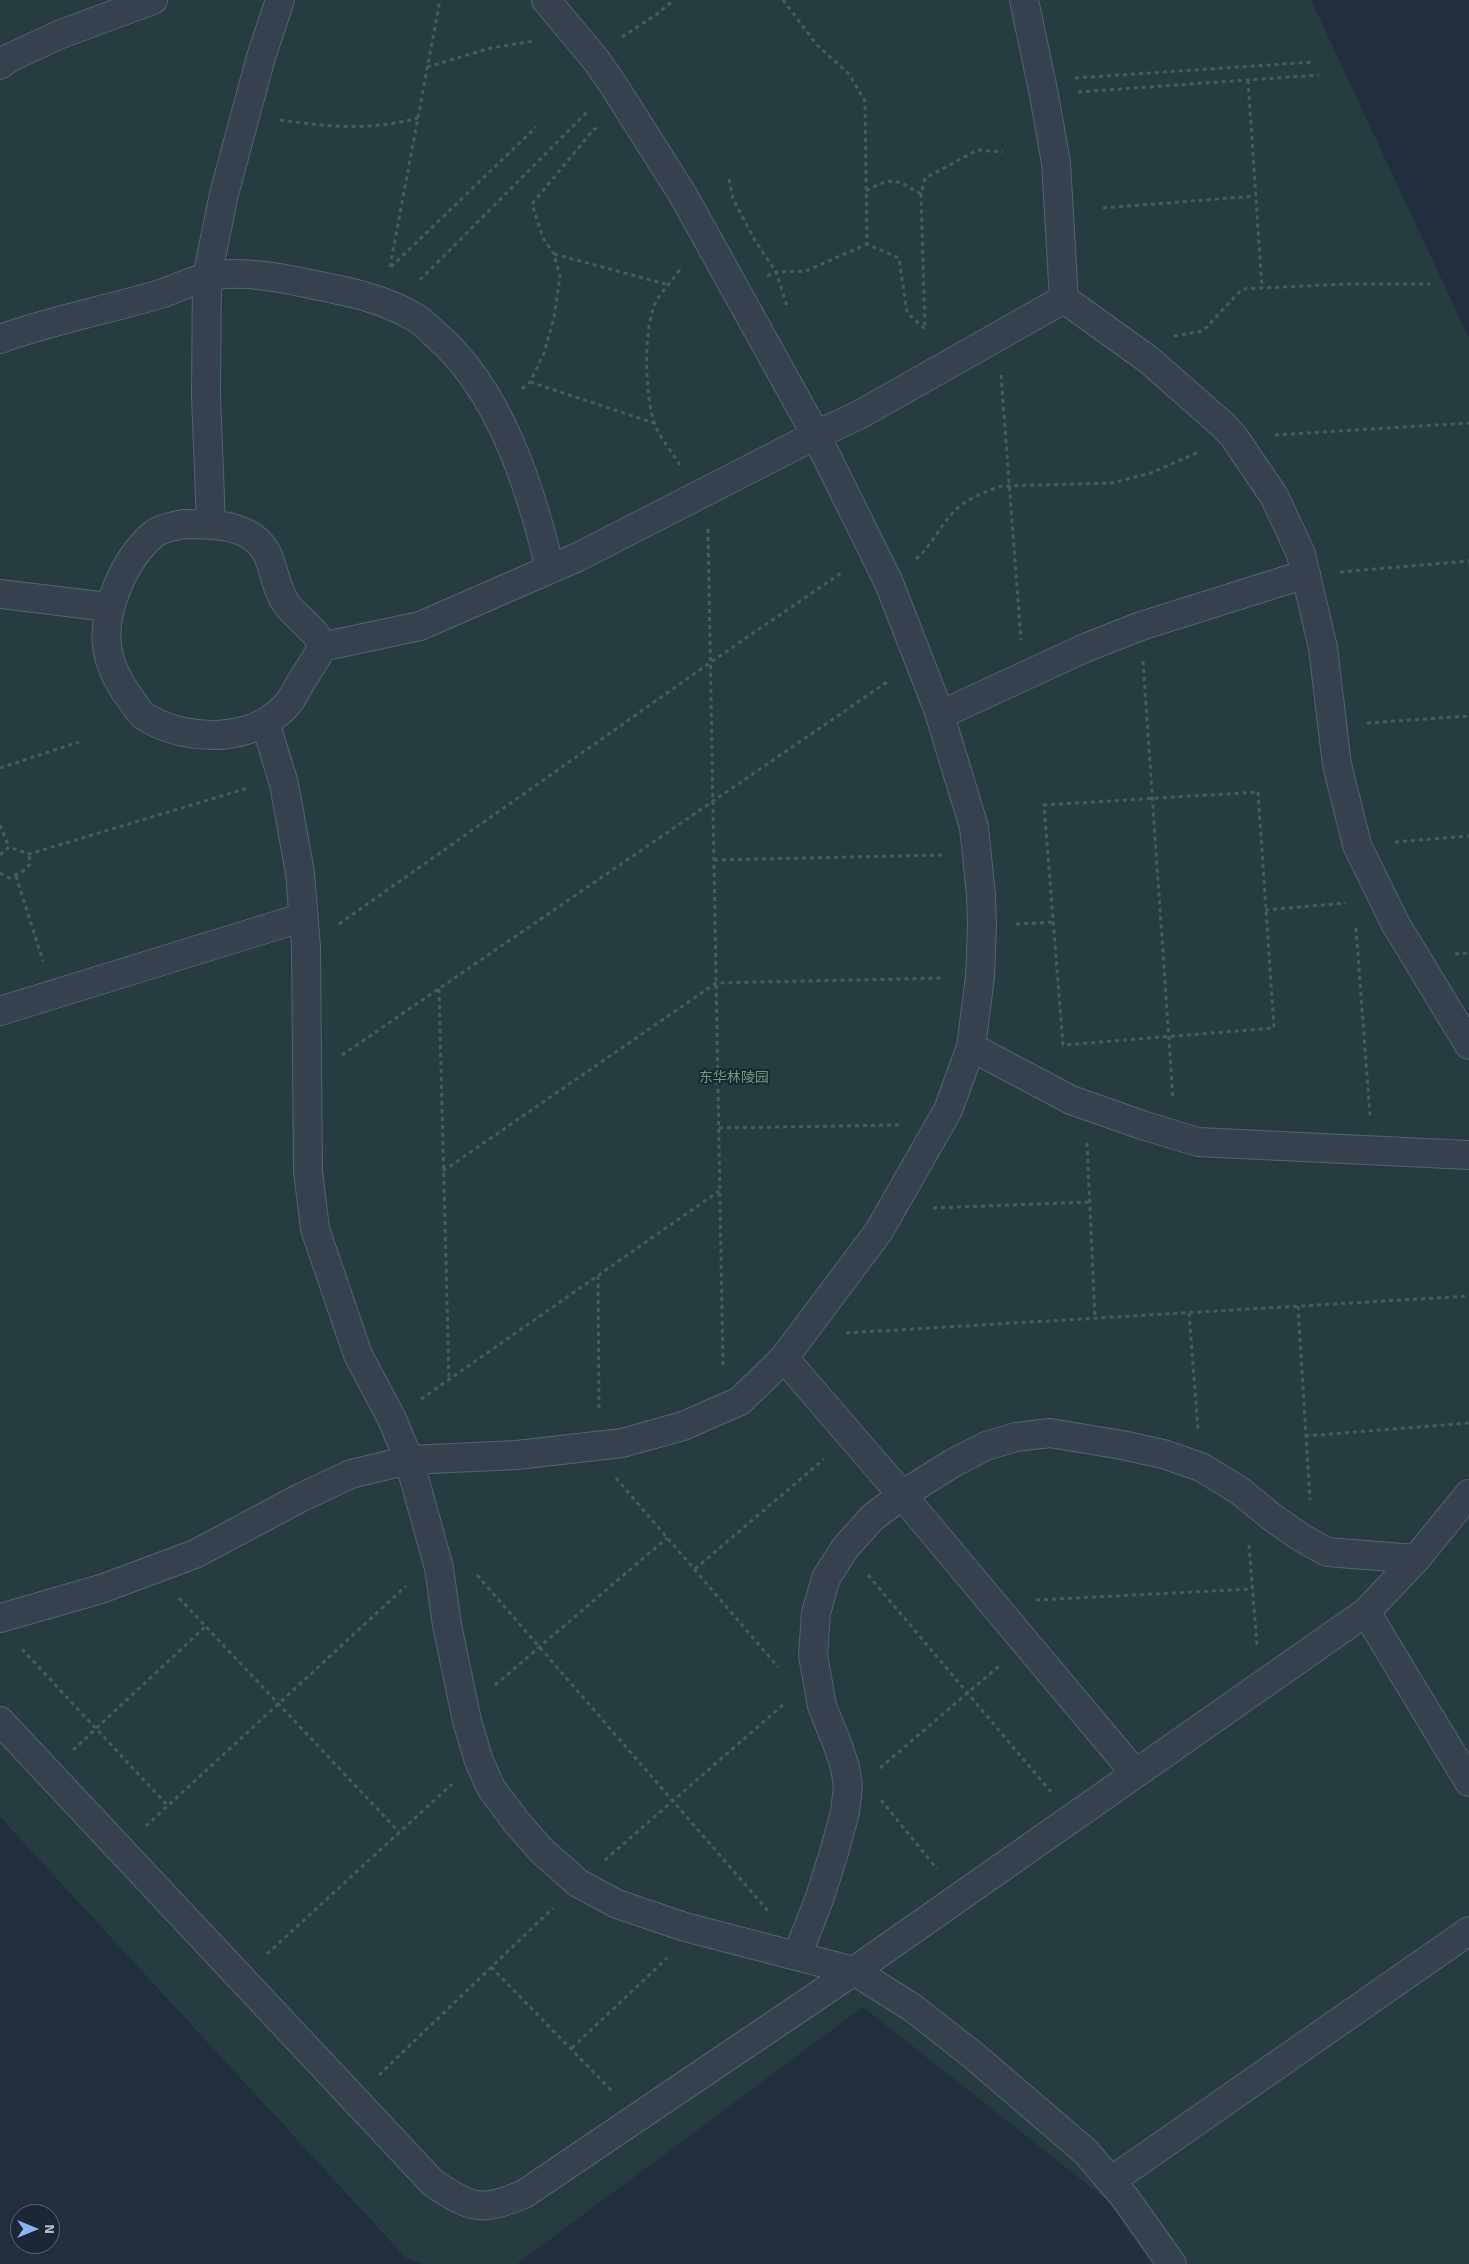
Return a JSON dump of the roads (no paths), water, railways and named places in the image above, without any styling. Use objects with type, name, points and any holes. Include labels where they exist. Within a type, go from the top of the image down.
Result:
[{"type":"lane","points":[[3,55],[153,0]]},
{"type":"lane","points":[[211,524],[206,395],[207,277],[224,194],[261,57],[280,0]]},
{"type":"lane","points":[[0,1618],[101,1589],[154,1571],[195,1554],[300,1498],[351,1474],[409,1460],[517,1455],[622,1443],[683,1426],[740,1401],[784,1358],[879,1231],[940,1124],[971,1047],[980,977],[982,911],[978,854],[971,818],[940,715],[886,577],[816,435],[683,195],[596,60],[546,0]]},
{"type":"lane","points":[[1024,0],[1043,87],[1056,163],[1064,299]]},
{"type":"lane","points":[[0,338],[161,294],[207,277],[245,275],[286,279],[361,295],[388,305],[417,318],[447,344],[474,375],[494,408],[531,497],[550,569]]},
{"type":"lane","points":[[1064,299],[1138,351],[1234,437],[1274,496],[1302,554],[1323,648],[1337,765],[1357,845],[1395,923],[1469,1045]]},
{"type":"lane","points":[[321,646],[420,626],[550,569],[816,435],[860,416],[1064,299]]},
{"type":"lane","points":[[184,524],[211,524],[238,529],[260,542],[269,558],[287,606],[318,639],[321,646],[319,654],[304,675],[292,699],[274,717],[255,728],[229,736],[198,734],[172,728],[143,715],[125,692],[110,664],[105,637],[108,607],[122,576],[138,551],[156,532],[184,524]]},
{"type":"lane","points":[[940,715],[1085,648],[1141,626],[1306,574]]},
{"type":"lane","points":[[0,594],[108,607]]},
{"type":"lane","points":[[265,722],[282,777],[300,873],[306,947],[308,1171],[315,1229],[358,1355],[392,1419],[409,1460],[436,1558],[465,1710],[479,1760],[491,1788],[518,1824],[542,1851],[578,1883],[617,1904],[697,1930],[854,1971],[913,2008],[974,2056],[1086,2152],[1111,2181],[1172,2264]]},
{"type":"lane","points":[[0,1011],[304,917]]},
{"type":"lane","points":[[971,1047],[1071,1100],[1198,1142],[1469,1156]]},
{"type":"lane","points":[[784,1358],[902,1495],[1135,1773]]},
{"type":"lane","points":[[789,1954],[823,1889],[845,1812],[856,1788],[848,1786],[845,1767],[822,1706],[813,1654],[816,1613],[826,1578],[845,1548],[872,1518],[902,1495],[952,1463],[986,1446],[1016,1437],[1050,1433],[1122,1445],[1163,1454],[1201,1467],[1240,1491],[1273,1518],[1327,1552],[1416,1559]]},
{"type":"lane","points":[[0,1721],[433,2183],[473,2206],[496,2206],[524,2194],[854,1971],[1366,1612],[1416,1559],[1469,1494]]},
{"type":"lane","points":[[1366,1612],[1469,1782]]},
{"type":"lane","points":[[1111,2181],[1469,1931]]},
{"type":"park label","name":"东华林陵园","points":[[734,1078]]}]
